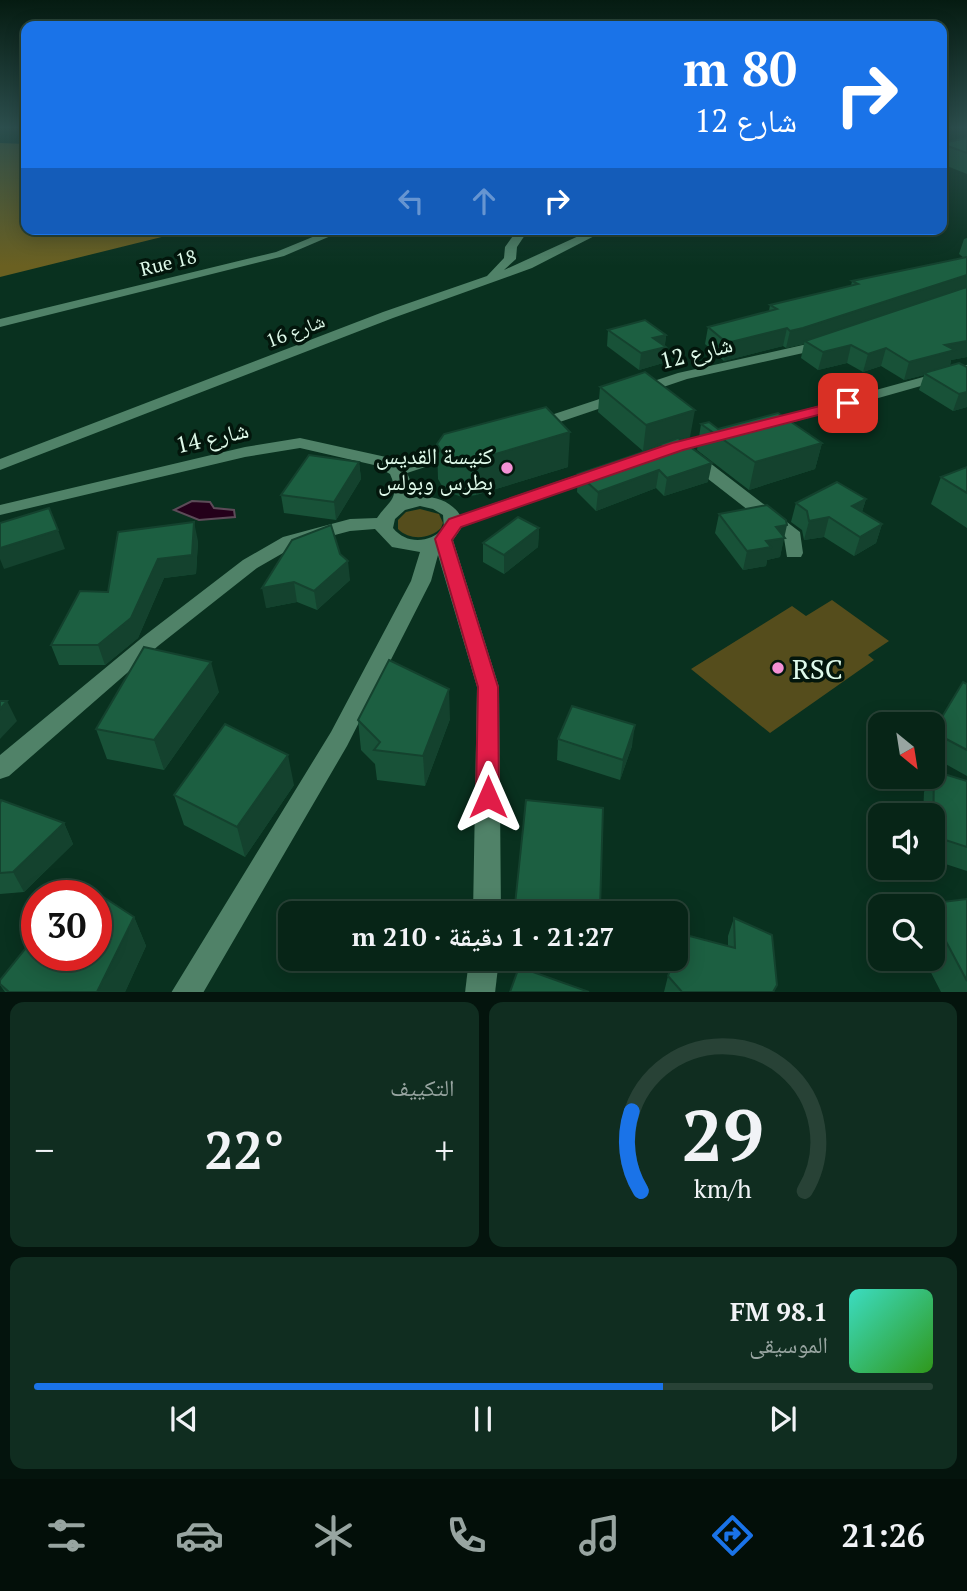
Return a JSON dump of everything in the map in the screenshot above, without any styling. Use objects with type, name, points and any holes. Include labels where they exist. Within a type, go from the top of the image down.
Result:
[{"type":"street","name":"Rue 18","points":[[0,323],[280,254],[327,235]]},
{"type":"street","points":[[472,288],[503,267],[510,259],[511,247],[520,235]]},
{"type":"street","name":"شارع 16","points":[[0,465],[388,315],[472,288],[528,266],[591,235]]},
{"type":"street","name":"شارع 12","points":[[527,428],[683,376],[803,351],[843,339]]},
{"type":"street","points":[[652,456],[967,369]]},
{"type":"street","name":"شارع 14","points":[[0,510],[275,445],[300,443],[328,448],[380,461],[397,471]]},
{"type":"street","points":[[399,506],[403,494],[397,471],[475,445]]},
{"type":"street","points":[[678,447],[793,536],[794,553]]},
{"type":"street","points":[[383,523],[387,535],[401,544],[443,535],[612,469]]},
{"type":"street","points":[[186,992],[339,739],[453,516],[441,505],[420,501],[399,506],[391,511],[383,523]]},
{"type":"street","points":[[0,769],[151,641],[250,564],[290,541],[350,525],[383,523]]},
{"type":"street","points":[[443,535],[488,687],[487,901]]},
{"type":"street","points":[[480,992],[483,971]]},
{"type":"shaded area","points":[[0,173],[21,173],[21,235],[170,235],[0,277]]},
{"type":"shaded area","points":[[192,501],[210,502],[214,508],[234,510],[235,517],[199,520],[174,510]]},
{"type":"shaded area","points":[[420,509],[439,514],[443,523],[441,528],[420,537],[408,535],[398,529],[398,520],[406,512]]},
{"type":"shaded area","name":"RSC","points":[[832,600],[889,641],[868,655],[874,660],[770,733],[691,669],[792,606],[806,616]]},
{"type":"building","points":[[967,257],[967,275],[803,328],[790,331],[787,328],[727,343],[708,327],[777,309],[770,305],[858,284],[852,281]]},
{"type":"building","points":[[967,287],[967,341],[945,345],[955,350],[909,362],[886,348],[868,354],[851,345],[823,352],[805,341]]},
{"type":"building","points":[[645,320],[666,335],[653,338],[666,347],[641,353],[608,330]]},
{"type":"building","points":[[959,363],[967,367],[967,392],[959,394],[924,373]]},
{"type":"building","points":[[645,372],[695,410],[646,425],[600,387]]},
{"type":"building","points":[[546,407],[570,432],[475,460],[461,461],[444,456],[437,444],[444,434]]},
{"type":"building","points":[[778,413],[822,443],[755,462],[701,424],[709,422],[718,429]]},
{"type":"building","points":[[678,438],[712,463],[667,478],[659,470],[598,492],[578,474],[661,446],[658,445]]},
{"type":"building","points":[[309,455],[359,462],[334,502],[281,495]]},
{"type":"building","points":[[967,467],[967,493],[941,477]]},
{"type":"building","points":[[837,482],[866,499],[852,506],[882,524],[860,537],[829,517],[809,521],[807,511],[796,503]]},
{"type":"building","points":[[767,505],[786,520],[787,525],[776,527],[785,538],[766,541],[771,547],[747,551],[719,514]]},
{"type":"building","points":[[49,508],[58,530],[0,548],[0,523]]},
{"type":"building","points":[[518,517],[539,528],[504,555],[483,543]]},
{"type":"building","points":[[194,522],[192,555],[158,559],[131,618],[98,645],[51,645],[80,591],[108,592],[118,532]]},
{"type":"building","points":[[331,525],[340,554],[348,561],[314,591],[294,582],[262,588],[292,540]]},
{"type":"building","points":[[144,647],[211,662],[154,740],[96,729]]},
{"type":"building","points":[[389,660],[449,689],[423,756],[374,750],[380,742],[358,720]]},
{"type":"building","points":[[963,682],[967,684],[967,750],[945,738],[945,712]]},
{"type":"building","points":[[572,706],[635,725],[623,760],[558,739]]},
{"type":"building","points":[[225,724],[288,755],[237,827],[174,795]]},
{"type":"building","points":[[945,774],[967,781],[967,847],[945,840],[945,803],[934,803],[934,789],[945,789]]},
{"type":"building","points":[[1,800],[64,823],[13,872],[0,873],[0,804]]},
{"type":"building","points":[[526,800],[603,808],[600,901],[515,901]]},
{"type":"building","points":[[967,899],[967,981],[945,940],[945,902]]},
{"type":"building","points":[[112,903],[134,917],[112,962]]},
{"type":"building","points":[[734,918],[772,935],[777,985],[773,992],[682,992],[668,976],[670,971],[688,971],[688,936],[735,948]]},
{"type":"building","points":[[21,954],[21,971],[107,971],[97,992],[9,992],[0,984],[0,980]]},
{"type":"building","points":[[518,971],[530,971],[589,992],[510,992]]},
{"type":"place","name":"كنيسة القديس بطرس وبولس","points":[[507,468]]},
{"type":"place","name":"RSC","points":[[778,668]]},
{"type":"route","points":[[488,797],[488,687],[443,539],[449,535],[455,523],[678,447],[848,403]]}]
